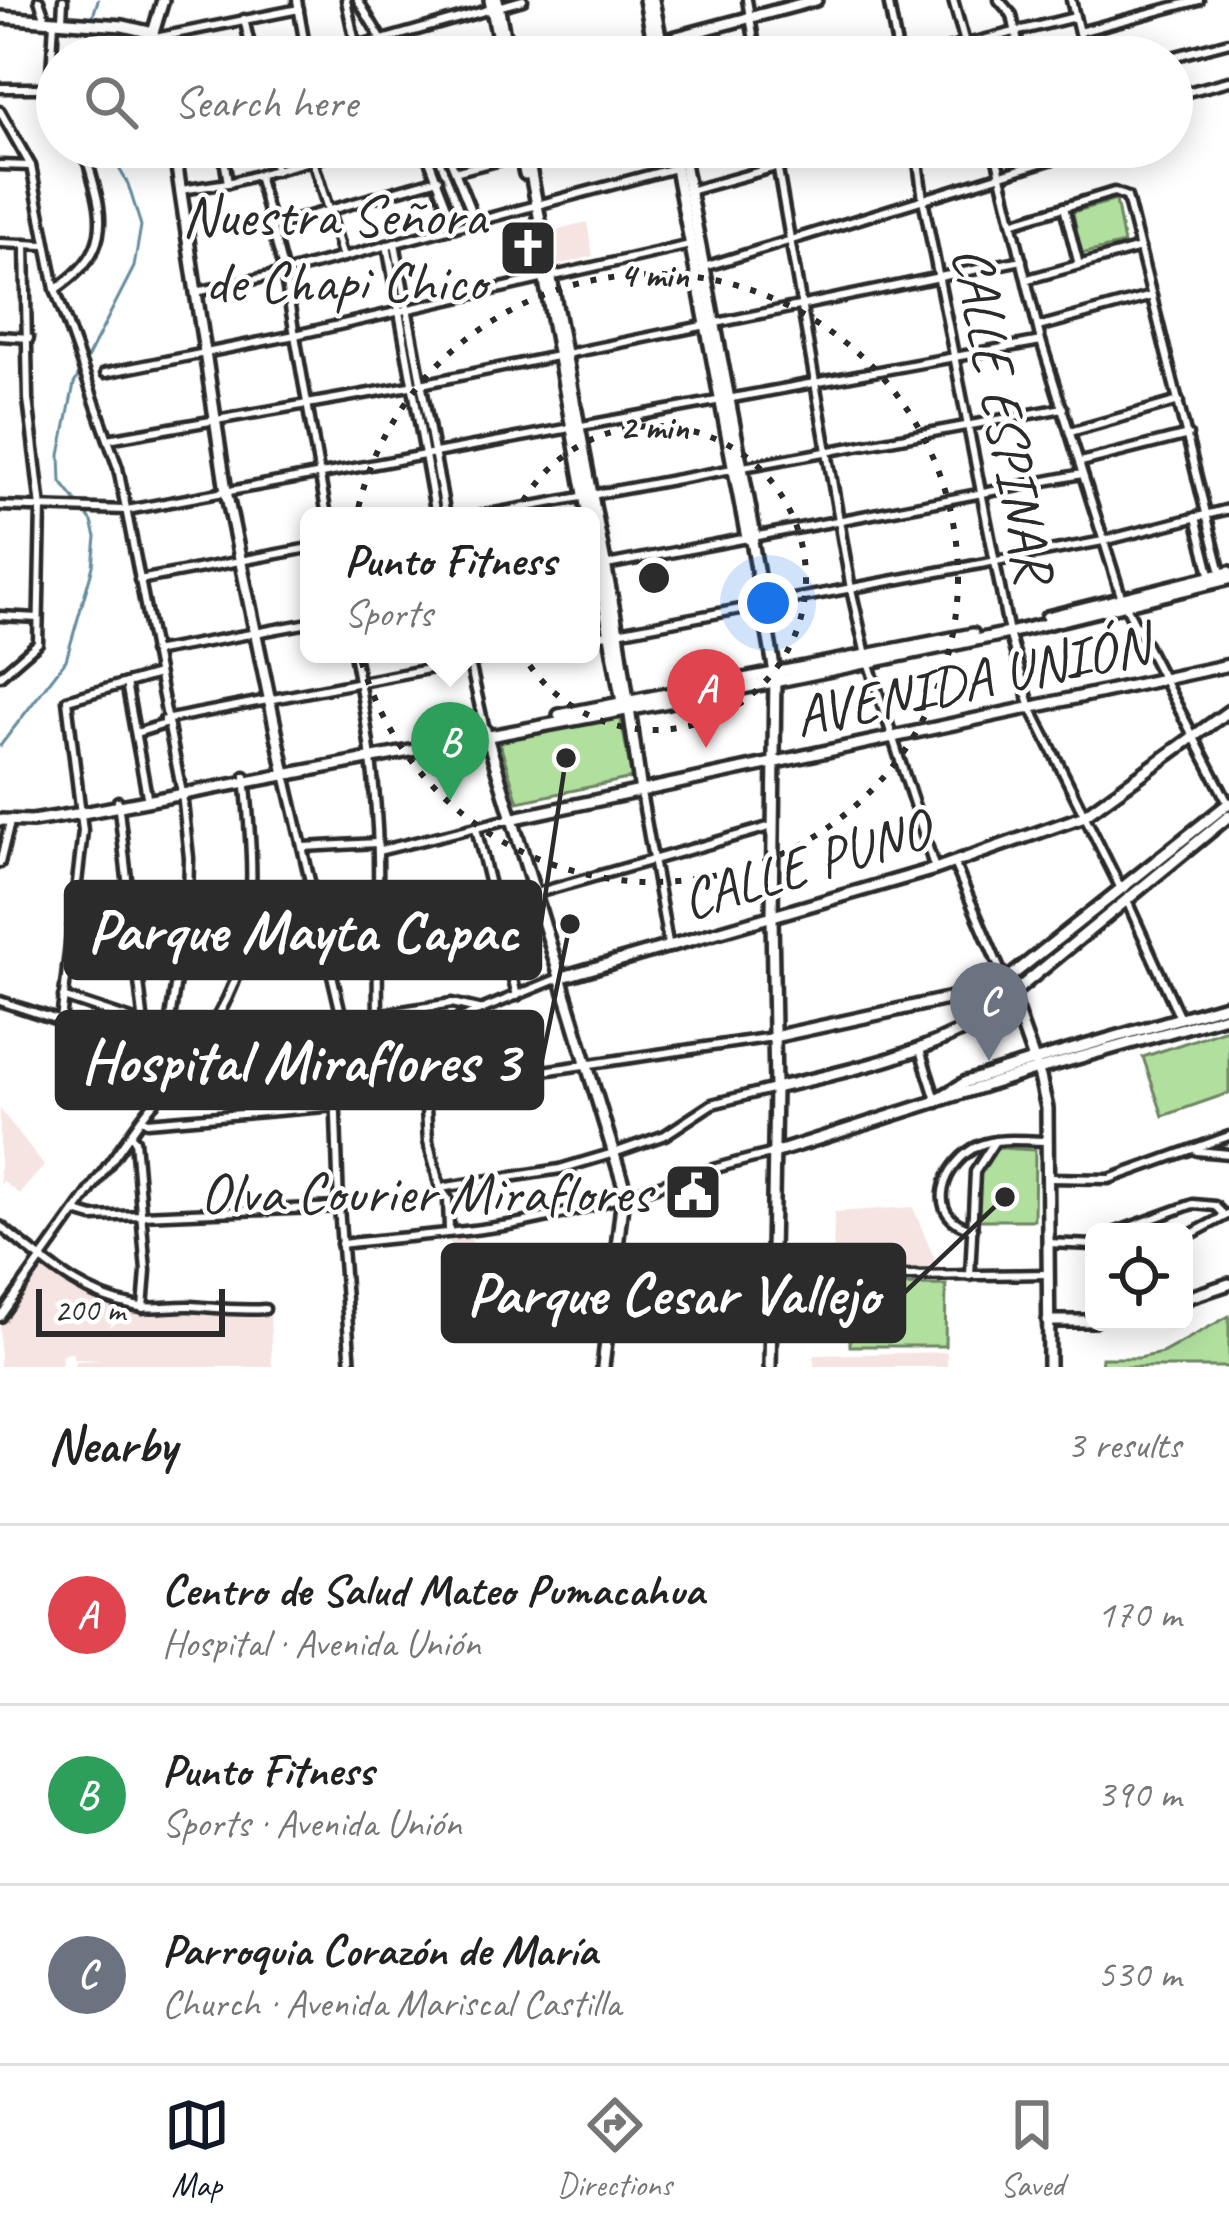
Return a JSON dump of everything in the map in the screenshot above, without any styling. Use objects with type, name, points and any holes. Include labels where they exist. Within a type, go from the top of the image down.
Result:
[{"type":"street","points":[[39,0],[54,21]]},
{"type":"street","points":[[54,36],[63,0]]},
{"type":"street","points":[[154,36],[163,0]]},
{"type":"street","points":[[346,0],[353,36]]},
{"type":"street","points":[[358,0],[379,36]]},
{"type":"street","points":[[394,36],[494,4],[523,0]]},
{"type":"street","points":[[649,0],[656,36]]},
{"type":"street","points":[[747,0],[753,36]]},
{"type":"street","points":[[679,36],[816,0]]},
{"type":"street","points":[[888,0],[895,36]]},
{"type":"street","points":[[953,0],[963,36]]},
{"type":"street","points":[[999,0],[1012,15],[1016,36]]},
{"type":"street","points":[[1071,0],[1080,36]]},
{"type":"street","points":[[1079,32],[1199,0]]},
{"type":"street","points":[[0,17],[142,28],[154,36],[298,4],[302,36]]},
{"type":"street","points":[[494,4],[501,36]]},
{"type":"street","points":[[1000,36],[1075,17]]},
{"type":"street","points":[[244,19],[248,36]]},
{"type":"street","points":[[1193,51],[1229,42]]},
{"type":"street","points":[[1193,90],[1229,81]]},
{"type":"street","points":[[0,88],[36,88]]},
{"type":"street","points":[[0,110],[31,166],[55,289],[108,439],[127,510],[181,791],[188,903],[168,1032]]},
{"type":"street","points":[[0,165],[31,166]]},
{"type":"street","points":[[55,289],[86,265],[99,243],[102,215],[87,168]]},
{"type":"street","points":[[177,168],[226,491],[350,1050],[334,1055],[351,1367]]},
{"type":"street","points":[[226,168],[228,183]]},
{"type":"street","points":[[181,190],[287,168]]},
{"type":"street","points":[[315,168],[343,257]]},
{"type":"street","points":[[434,168],[455,227]]},
{"type":"street","points":[[456,168],[476,221]]},
{"type":"street","points":[[458,171],[468,168]]},
{"type":"street","points":[[527,168],[590,507]]},
{"type":"street","points":[[196,292],[284,273],[673,168]]},
{"type":"street","points":[[680,168],[775,677],[770,1367]]},
{"type":"street","points":[[686,192],[771,168]]},
{"type":"street","points":[[778,168],[851,590],[867,658],[935,869]]},
{"type":"street","name":"CALLE ESPINAR","points":[[919,168],[1008,630],[1031,708],[1180,1018]]},
{"type":"street","points":[[440,1188],[560,1168],[614,1153],[665,1135],[712,1104],[920,1050],[979,1021],[1229,804],[1124,602],[1102,541],[1041,340],[1000,168]]},
{"type":"street","points":[[704,267],[1018,168]]},
{"type":"street","points":[[257,176],[284,273],[325,507]]},
{"type":"street","points":[[272,227],[439,179]]},
{"type":"street","points":[[1014,222],[1114,192],[1124,194],[1221,577]]},
{"type":"street","points":[[1064,207],[1079,265]]},
{"type":"street","points":[[0,243],[44,245]]},
{"type":"street","points":[[0,676],[38,643],[46,508],[28,399],[25,244]]},
{"type":"street","points":[[391,244],[435,507]]},
{"type":"street","points":[[696,244],[704,267],[711,326]]},
{"type":"street","points":[[105,373],[696,244]]},
{"type":"street","points":[[1027,280],[1140,248]]},
{"type":"street","points":[[108,439],[417,384],[1022,260]]},
{"type":"street","points":[[1038,328],[1152,296]]},
{"type":"street","points":[[0,336],[29,338]]},
{"type":"street","points":[[0,506],[127,510],[1041,340]]},
{"type":"street","points":[[1070,432],[1179,400]]},
{"type":"street","points":[[525,507],[1063,408]]},
{"type":"street","points":[[1080,462],[1188,435]]},
{"type":"street","points":[[429,452],[444,507]]},
{"type":"street","points":[[600,566],[1083,474]]},
{"type":"street","points":[[588,495],[588,507]]},
{"type":"street","points":[[600,635],[1102,541],[1229,509]]},
{"type":"street","points":[[1196,517],[1221,577]]},
{"type":"street","points":[[139,580],[300,550]]},
{"type":"street","points":[[600,574],[669,948]]},
{"type":"street","points":[[0,863],[5,821],[627,707],[1008,630],[1221,577]]},
{"type":"street","points":[[0,616],[39,618]]},
{"type":"street","points":[[153,652],[300,625]]},
{"type":"street","points":[[356,663],[370,754],[377,847],[377,1017],[386,1076]]},
{"type":"street","points":[[136,733],[165,722],[446,663]]},
{"type":"street","points":[[470,663],[510,819],[625,1195],[603,1367]]},
{"type":"street","name":"AVENIDA UNIÓN","points":[[302,847],[377,847],[476,828],[1229,665]]},
{"type":"street","points":[[61,1022],[83,810],[67,700],[158,674]]},
{"type":"street","points":[[126,682],[147,796]]},
{"type":"street","name":"CALLE PUNO","points":[[350,1050],[381,1050],[559,978],[935,869],[1082,817],[1229,711]]},
{"type":"street","points":[[0,1317],[223,1007],[239,967],[250,902],[245,778]]},
{"type":"street","points":[[118,803],[181,791]]},
{"type":"street","points":[[118,803],[144,1025]]},
{"type":"street","points":[[1192,840],[1229,816]]},
{"type":"street","points":[[533,894],[772,826]]},
{"type":"street","points":[[476,828],[517,996]]},
{"type":"street","points":[[954,863],[1011,995],[1047,1108],[1048,1367]]},
{"type":"street","points":[[188,903],[314,894]]},
{"type":"street","points":[[375,902],[493,895]]},
{"type":"street","points":[[337,1082],[543,1071],[773,1037],[947,999],[1005,981],[1124,895]]},
{"type":"street","points":[[67,968],[183,950]]},
{"type":"street","points":[[63,997],[201,1043],[452,1003],[482,1010]]},
{"type":"street","points":[[0,1001],[61,1022],[154,1103]]},
{"type":"street","points":[[1124,1039],[1229,1004]]},
{"type":"street","points":[[341,1244],[511,1225],[702,1169],[771,1154],[1035,1065],[1229,1015]]},
{"type":"street","points":[[920,1050],[935,1097]]},
{"type":"street","points":[[935,1097],[966,1082],[1035,1065]]},
{"type":"street","points":[[424,1076],[428,1141],[440,1188],[448,1199],[449,1231]]},
{"type":"street","points":[[142,1119],[147,1123],[337,1106]]},
{"type":"street","points":[[130,1136],[135,1140],[146,1271],[143,1307]]},
{"type":"street","points":[[1048,1178],[1109,1179],[1229,1136]]},
{"type":"street","points":[[973,1229],[948,1218],[944,1186],[966,1153],[994,1141],[1048,1142]]},
{"type":"street","points":[[970,1276],[975,1172],[994,1141]]},
{"type":"street","points":[[1189,1152],[1229,1154]]},
{"type":"street","points":[[1141,1223],[1193,1204],[1216,1206],[1226,1215],[1193,1233]]},
{"type":"street","points":[[76,1212],[93,1217],[339,1207]]},
{"type":"street","points":[[0,1226],[87,1292],[143,1307],[265,1309]]},
{"type":"street","points":[[1048,1243],[1085,1245]]},
{"type":"street","points":[[770,1277],[1048,1274]]},
{"type":"street","points":[[1193,1296],[1229,1284]]},
{"type":"street","points":[[1048,1322],[1085,1322]]},
{"type":"shaded area","points":[[587,222],[593,256],[554,266],[548,232]]},
{"type":"shaded area","points":[[0,1109],[44,1166],[19,1194],[3,1181],[0,1184]]},
{"type":"shaded area","points":[[913,1207],[939,1270],[833,1268],[834,1212]]},
{"type":"shaded area","points":[[472,1234],[474,1298],[453,1299],[450,1237]]},
{"type":"shaded area","points":[[46,1265],[84,1294],[143,1312],[182,1310],[232,1317],[270,1310],[272,1367],[73,1367],[76,1361],[104,1360],[74,1359],[72,1352],[62,1354],[61,1367],[0,1367],[0,1327]]},
{"type":"shaded area","points":[[947,1352],[947,1367],[814,1367],[814,1355]]},
{"type":"green space","points":[[1116,200],[1124,244],[1081,254],[1073,212]]},
{"type":"green space","points":[[620,715],[632,778],[518,802],[498,738]]},
{"type":"green space","points":[[1229,1028],[1229,1093],[1163,1116],[1143,1057]]},
{"type":"green space","points":[[999,1148],[1035,1150],[1034,1220],[976,1220],[979,1171]]},
{"type":"green space","points":[[946,1285],[945,1346],[850,1346],[850,1286]]},
{"type":"green space","points":[[1229,1316],[1229,1367],[1101,1367],[1102,1358],[1162,1353]]},
{"type":"waterway","points":[[87,36],[98,0]]},
{"type":"waterway","points":[[0,746],[66,660],[93,566],[96,537],[92,522],[61,482],[60,455],[74,384],[134,267],[141,226],[119,168]]},
{"type":"place","name":"Nuestra Señora de Chapi Chico","points":[[528,248]]},
{"type":"place","name":"Centro de Salud Mateo Pumacahua","points":[[706,748]]},
{"type":"place","name":"Parque Mayta Capac","points":[[566,758]]},
{"type":"place","name":"Punto Fitness","points":[[450,801]]},
{"type":"place","name":"Hospital Miraflores 3","points":[[570,924]]},
{"type":"place","name":"Parroquia Corazón de María","points":[[989,1061]]},
{"type":"place","name":"Olva Courier Miraflores","points":[[693,1192]]},
{"type":"place","name":"Parque Cesar Vallejo","points":[[1005,1197]]}]
